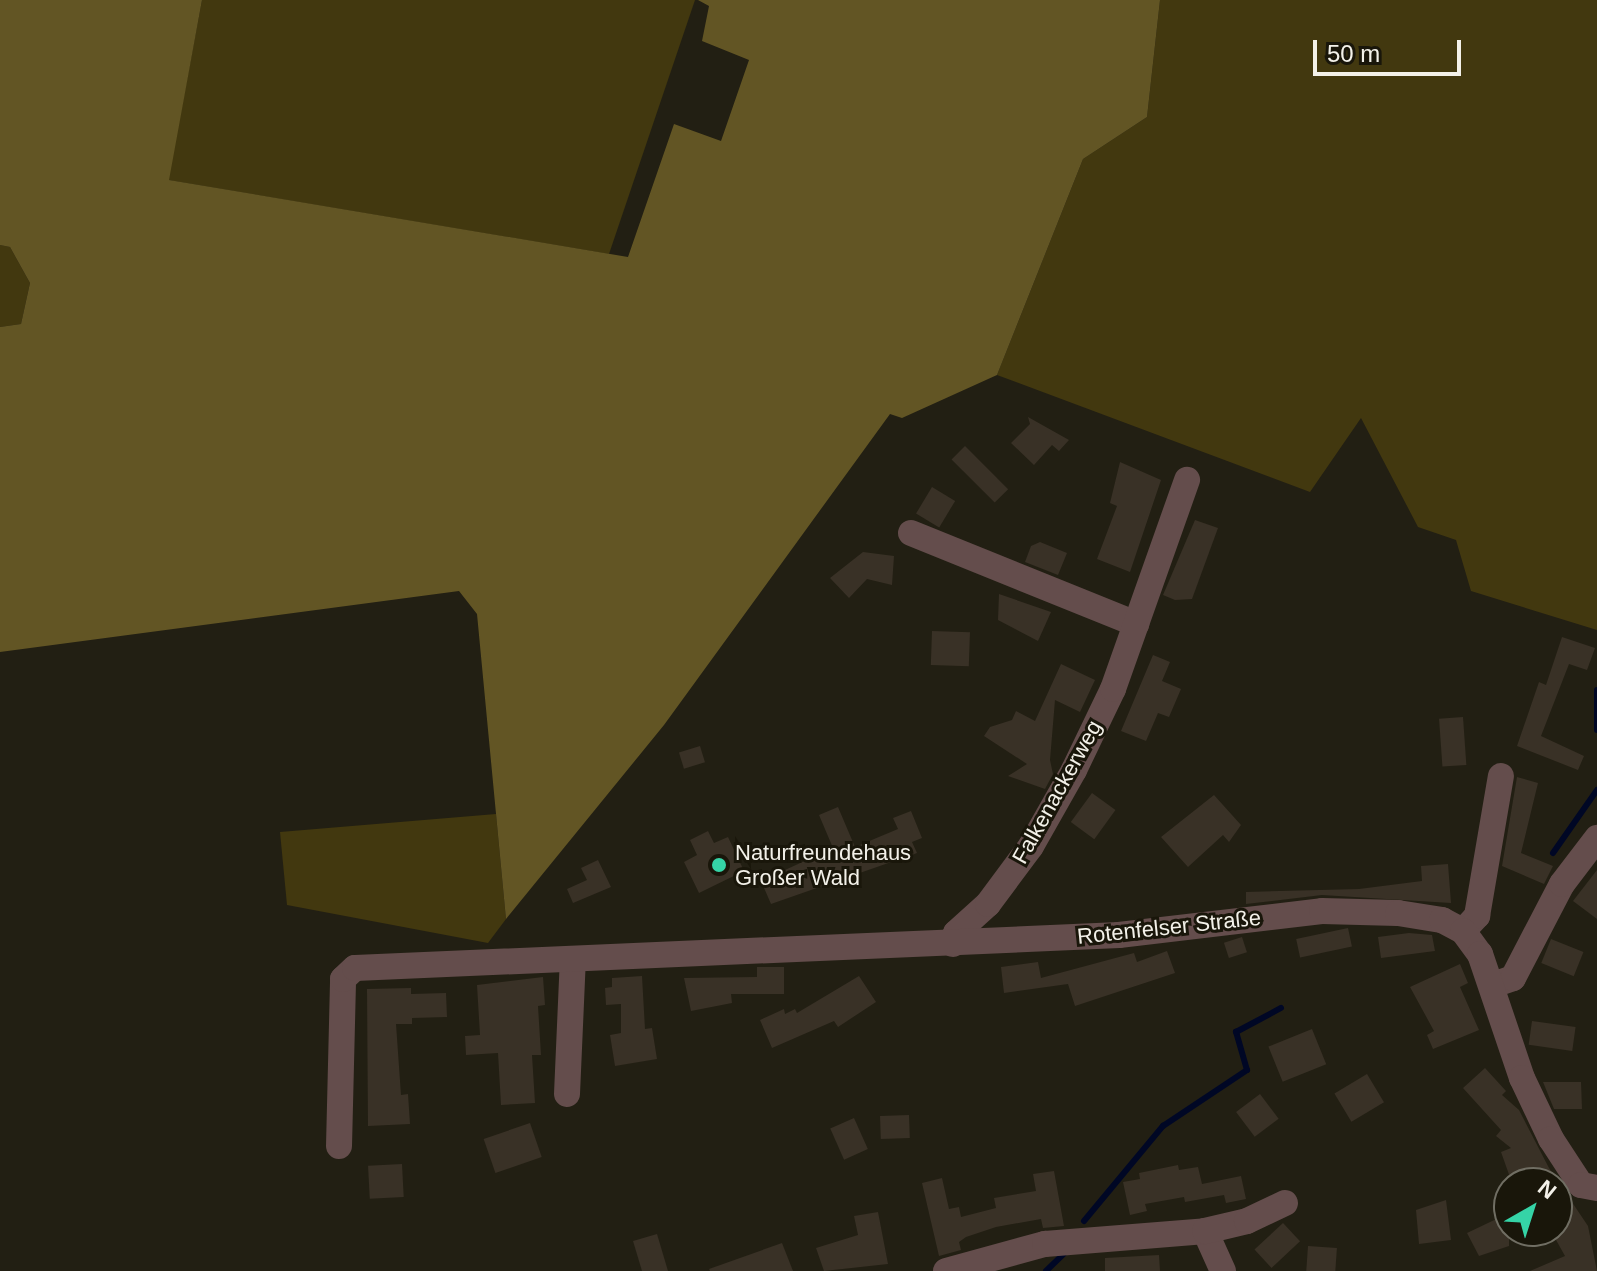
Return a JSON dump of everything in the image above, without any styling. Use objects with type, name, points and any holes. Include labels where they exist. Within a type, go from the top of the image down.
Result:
[{"type":"street","name":"Falkenackerweg","points":[[953,944],[956,933],[988,904],[1031,846],[1113,689],[1187,480]]},
{"type":"street","points":[[911,533],[1136,624]]},
{"type":"street","points":[[1501,776],[1477,916],[1463,931],[1493,985],[1522,1078],[1551,1139],[1581,1185],[1597,1188]]},
{"type":"street","points":[[1493,985],[1513,978],[1562,884],[1597,838]]},
{"type":"street","name":"Rotenfelser Straße","points":[[339,1146],[343,979],[355,968],[501,959],[573,959],[1119,935],[1322,911],[1398,913],[1442,920],[1463,931]]},
{"type":"street","points":[[567,1094],[573,959]]},
{"type":"street","points":[[946,1271],[1045,1244],[1205,1231],[1247,1221],[1285,1203]]},
{"type":"street","points":[[1205,1231],[1223,1271]]},
{"type":"shaded area","points":[[0,0],[202,0],[169,180],[628,257],[674,124],[721,141],[749,60],[702,41],[709,6],[698,0],[1160,0],[1147,117],[1083,159],[997,375],[902,418],[890,414],[664,725],[506,919],[477,614],[459,591],[0,652],[0,327],[21,324],[30,283],[10,247],[0,245]]},
{"type":"shaded area","points":[[202,0],[695,0],[609,254],[168,180]]},
{"type":"shaded area","points":[[1160,0],[1597,0],[1597,630],[1471,591],[1456,540],[1418,527],[1361,418],[1310,492],[997,375],[1083,159],[1147,117]]},
{"type":"shaded area","points":[[0,245],[10,247],[30,283],[21,324],[0,327]]},
{"type":"shaded area","points":[[496,814],[506,919],[488,943],[287,905],[280,832]]},
{"type":"building","points":[[1028,417],[1069,440],[1059,451],[1052,445],[1034,465],[1011,443],[1030,424]]},
{"type":"building","points":[[965,446],[1008,489],[995,503],[952,459]]},
{"type":"building","points":[[1120,462],[1161,480],[1130,572],[1097,559],[1117,506],[1110,503]]},
{"type":"building","points":[[932,487],[955,501],[939,527],[916,514]]},
{"type":"building","points":[[1195,520],[1218,528],[1192,599],[1175,600],[1163,595]]},
{"type":"building","points":[[1040,542],[1067,553],[1058,575],[1025,562],[1031,546]]},
{"type":"building","points":[[863,552],[894,556],[892,585],[867,579],[849,598],[830,578]]},
{"type":"building","points":[[999,594],[1051,612],[1038,641],[998,620]]},
{"type":"building","points":[[932,631],[970,632],[969,666],[931,665]]},
{"type":"building","points":[[1562,637],[1595,648],[1587,670],[1569,664],[1541,736],[1584,756],[1578,770],[1517,746],[1539,682],[1546,685]]},
{"type":"building","points":[[1153,655],[1170,662],[1162,681],[1181,689],[1169,717],[1158,713],[1146,741],[1121,731]]},
{"type":"building","points":[[1061,664],[1095,680],[1080,712],[1055,700],[1050,760],[1053,774],[1045,789],[1008,776],[1027,764],[984,736],[990,727],[1012,720],[1016,711],[1035,721]]},
{"type":"building","points":[[1463,717],[1466,765],[1442,767],[1439,719]]},
{"type":"building","points":[[700,746],[705,762],[684,769],[679,752]]},
{"type":"building","points":[[1517,777],[1538,783],[1521,853],[1553,866],[1544,884],[1502,866]]},
{"type":"building","points":[[1092,793],[1115,810],[1094,839],[1071,822]]},
{"type":"building","points":[[1214,795],[1241,825],[1229,842],[1223,835],[1188,867],[1161,837]]},
{"type":"building","points":[[838,807],[855,847],[898,829],[893,818],[911,811],[922,838],[912,842],[917,853],[771,904],[761,881],[833,848],[819,815]]},
{"type":"building","points":[[708,831],[714,843],[728,837],[744,871],[699,893],[684,862],[697,855],[690,840]]},
{"type":"building","points":[[598,860],[611,887],[573,903],[567,889],[587,880],[581,868]]},
{"type":"building","points":[[1448,864],[1451,903],[1322,895],[1246,904],[1246,892],[1359,889],[1422,881],[1421,866]]},
{"type":"building","points":[[1597,870],[1597,919],[1573,901]]},
{"type":"building","points":[[1348,928],[1352,947],[1300,958],[1296,939]]},
{"type":"building","points":[[1409,933],[1432,935],[1435,951],[1381,958],[1378,937]]},
{"type":"building","points":[[1242,937],[1247,952],[1229,958],[1224,943]]},
{"type":"building","points":[[1551,939],[1583,952],[1574,976],[1541,963]]},
{"type":"building","points":[[1167,951],[1175,973],[1075,1006],[1068,984],[1004,993],[1001,967],[1038,962],[1041,978],[1134,953],[1137,962]]},
{"type":"building","points":[[1460,964],[1468,983],[1460,987],[1479,1030],[1433,1049],[1427,1035],[1434,1031],[1410,987]]},
{"type":"building","points":[[757,967],[784,967],[784,994],[731,994],[732,1003],[691,1011],[684,978],[757,977]]},
{"type":"building","points":[[642,976],[645,1029],[652,1028],[657,1059],[615,1066],[610,1035],[621,1033],[621,1004],[606,1005],[605,988],[612,987],[612,978]]},
{"type":"building","points":[[859,976],[876,1002],[838,1027],[834,1021],[772,1048],[760,1020],[784,1009],[785,1014],[795,1009],[797,1013]]},
{"type":"building","points":[[543,977],[545,1005],[538,1006],[541,1055],[532,1055],[535,1103],[501,1105],[498,1053],[466,1055],[465,1036],[480,1035],[477,985]]},
{"type":"building","points":[[411,988],[411,994],[446,993],[447,1017],[412,1018],[412,1024],[396,1024],[401,1095],[408,1094],[410,1124],[368,1126],[367,989]]},
{"type":"building","points":[[1532,1021],[1576,1027],[1572,1051],[1529,1045]]},
{"type":"building","points":[[1312,1029],[1326,1064],[1283,1082],[1268,1047]]},
{"type":"building","points":[[1485,1068],[1506,1091],[1502,1095],[1519,1110],[1548,1167],[1506,1167],[1501,1152],[1511,1148],[1496,1136],[1501,1130],[1463,1088]]},
{"type":"building","points":[[1367,1074],[1384,1102],[1351,1122],[1334,1094]]},
{"type":"building","points":[[1543,1082],[1581,1082],[1582,1109],[1554,1109]]},
{"type":"building","points":[[1260,1094],[1279,1119],[1255,1137],[1236,1112]]},
{"type":"building","points":[[909,1115],[910,1138],[881,1139],[880,1116]]},
{"type":"building","points":[[854,1118],[868,1149],[844,1160],[830,1129]]},
{"type":"building","points":[[530,1123],[542,1157],[495,1173],[484,1139]]},
{"type":"building","points":[[402,1164],[404,1197],[370,1199],[368,1166]]},
{"type":"building","points":[[1178,1165],[1179,1170],[1198,1167],[1202,1184],[1241,1176],[1246,1199],[1226,1203],[1224,1195],[1185,1202],[1184,1197],[1145,1204],[1147,1211],[1130,1215],[1123,1182],[1140,1179],[1139,1173]]},
{"type":"building","points":[[1054,1171],[1064,1226],[1043,1228],[1041,1219],[996,1227],[966,1237],[959,1242],[961,1250],[939,1256],[922,1183],[942,1178],[949,1209],[959,1207],[961,1217],[996,1208],[994,1198],[1036,1191],[1033,1174]]},
{"type":"building","points":[[1446,1200],[1451,1240],[1419,1244],[1416,1210]]},
{"type":"building","points":[[1573,1204],[1588,1226],[1597,1271],[1530,1271],[1565,1256],[1560,1247],[1573,1247]]},
{"type":"building","points":[[878,1212],[888,1264],[824,1271],[816,1248],[858,1235],[854,1216]]},
{"type":"building","points":[[1493,1221],[1493,1247],[1506,1247],[1479,1256],[1467,1233]]},
{"type":"building","points":[[1283,1223],[1300,1241],[1272,1268],[1254,1250]]},
{"type":"building","points":[[657,1234],[668,1271],[642,1271],[633,1241]]},
{"type":"building","points":[[782,1243],[793,1271],[709,1269]]},
{"type":"building","points":[[1308,1246],[1337,1248],[1335,1271],[1306,1271]]},
{"type":"building","points":[[1159,1255],[1160,1271],[1105,1271],[1105,1258]]},
{"type":"waterway","points":[[1597,690],[1597,730]]},
{"type":"waterway","points":[[1553,853],[1597,790]]},
{"type":"waterway","points":[[1084,1221],[1163,1126],[1247,1070],[1236,1032],[1281,1008]]},
{"type":"waterway","points":[[1046,1271],[1068,1250]]},
{"type":"place","name":"Naturfreundehaus Großer Wald","points":[[719,865]]}]
